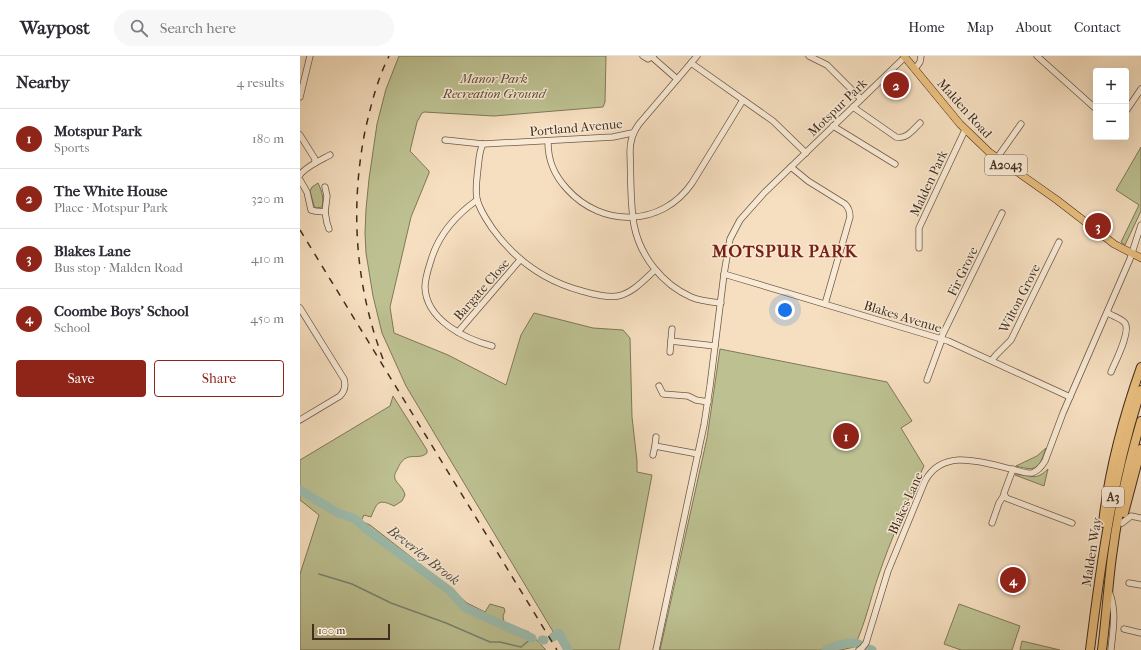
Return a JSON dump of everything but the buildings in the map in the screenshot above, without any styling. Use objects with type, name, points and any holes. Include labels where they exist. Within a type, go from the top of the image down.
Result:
[{"type":"highway","points":[[1102,556],[1104,514],[1112,467],[1120,433],[1141,367]]},
{"type":"highway","name":"Malden Way","points":[[1090,650],[1102,556],[1122,457],[1141,390]]},
{"type":"highway","name":"Malden Way","points":[[1102,650],[1112,556],[1122,496],[1141,421]]},
{"type":"highway","points":[[1112,556],[1141,449]]},
{"type":"main road","name":"Malden Road","points":[[904,56],[965,130],[997,158],[1057,200],[1114,244],[1141,258]]},
{"type":"main road","points":[[1132,253],[1141,252]]},
{"type":"street","points":[[300,97],[310,56]]},
{"type":"street","points":[[643,56],[648,59],[652,57],[677,79]]},
{"type":"street","name":"Portland Avenue","points":[[445,140],[482,144],[548,142],[613,137],[632,133],[697,56]]},
{"type":"street","points":[[809,56],[827,65],[861,99]]},
{"type":"street","name":"Motspur Park","points":[[656,650],[708,402],[724,274],[730,239],[736,226],[756,201],[904,56]]},
{"type":"street","points":[[915,69],[920,62],[920,56]]},
{"type":"street","points":[[1039,57],[1093,106]]},
{"type":"street","points":[[691,63],[778,125],[806,152]]},
{"type":"street","points":[[1129,107],[1141,89]]},
{"type":"street","points":[[548,142],[548,155],[552,167],[561,182],[576,198],[589,207],[602,213],[618,216],[633,217],[652,214],[664,209],[684,194],[743,100]]},
{"type":"street","points":[[853,107],[899,138],[906,136],[920,123]]},
{"type":"street","points":[[997,158],[1021,124]]},
{"type":"street","points":[[833,126],[895,164]]},
{"type":"street","name":"Malden Park","points":[[919,248],[919,228],[965,130]]},
{"type":"street","points":[[632,133],[630,152],[633,217],[639,242],[647,259],[655,270],[669,283],[685,294],[697,299],[721,303]]},
{"type":"street","points":[[300,135],[316,159],[315,163]]},
{"type":"street","points":[[482,144],[477,183],[477,200],[481,211],[504,244],[520,260],[538,273],[560,284],[585,292],[611,297],[626,294],[655,270]]},
{"type":"street","points":[[300,175],[315,163],[330,155]]},
{"type":"street","points":[[791,167],[808,181],[845,204],[850,212],[850,217],[825,304]]},
{"type":"street","points":[[300,180],[307,192],[311,210],[325,212]]},
{"type":"street","points":[[325,187],[327,196],[325,212],[329,229]]},
{"type":"street","name":"Bargate Close","points":[[477,200],[456,219],[441,236],[426,278],[425,287],[429,304],[440,318],[458,332],[492,346]]},
{"type":"street","name":"Fir Grove","points":[[927,380],[942,339],[1002,213]]},
{"type":"street","name":"Blakes Lane","points":[[861,648],[868,637],[876,608],[891,565],[925,481],[932,470],[944,462],[958,460],[982,462],[1027,473],[1037,471],[1042,466],[1070,397],[1108,313],[1132,253],[1141,225]]},
{"type":"street","name":"Wilton Grove","points":[[992,360],[1013,337],[1060,242]]},
{"type":"street","name":"Bargate Close","points":[[458,332],[520,260]]},
{"type":"street","name":"Blakes Avenue","points":[[724,274],[942,339],[992,360],[1070,397]]},
{"type":"street","points":[[300,308],[344,379],[345,386],[340,396],[300,420]]},
{"type":"street","points":[[1108,313],[1123,321],[1126,327],[1124,340],[1111,372]]},
{"type":"street","points":[[670,352],[672,329]]},
{"type":"street","points":[[671,341],[715,346]]},
{"type":"street","points":[[659,386],[663,394],[688,396],[696,400],[708,402]]},
{"type":"street","points":[[653,455],[656,437]]},
{"type":"street","points":[[655,446],[698,454]]},
{"type":"street","points":[[992,523],[1013,469]]},
{"type":"street","points":[[1004,495],[1009,500],[1072,523]]},
{"type":"street","points":[[1122,523],[1131,516],[1141,518]]},
{"type":"street","points":[[1130,583],[1141,585]]},
{"type":"street","name":"Malden Way","points":[[1109,589],[1114,603],[1111,650]]},
{"type":"street","points":[[1124,629],[1141,633]]},
{"type":"green space","name":"Manor Park Recreation Ground","points":[[399,56],[606,56],[605,102],[603,107],[494,116],[422,113],[417,122],[410,151],[429,171],[429,173],[411,217],[390,307],[394,333],[448,355],[506,385],[521,335],[534,313],[593,328],[623,330],[630,338],[632,417],[637,472],[652,475],[619,650],[564,650],[406,386],[382,333],[373,296],[366,253],[366,209],[377,124],[386,89]]},
{"type":"green space","points":[[1141,147],[1141,211],[1125,245],[1121,242],[1139,205],[1116,190]]},
{"type":"green space","points":[[318,183],[321,189],[323,204],[322,207],[316,208],[314,206],[310,191],[312,187]]},
{"type":"green space","points":[[720,349],[887,382],[912,421],[901,428],[924,466],[888,549],[854,647],[841,650],[660,650],[707,438]]},
{"type":"green space","points":[[393,396],[427,450],[427,453],[419,456],[408,457],[400,463],[395,479],[405,495],[402,501],[394,506],[381,502],[375,508],[371,517],[364,515],[361,521],[370,525],[467,603],[485,612],[490,604],[504,608],[504,622],[529,632],[546,650],[300,650],[300,574],[319,515],[300,500],[300,460],[390,406]]},
{"type":"green space","points":[[1046,448],[1037,467],[1029,469],[1016,466],[1037,456]]},
{"type":"green space","points":[[1048,469],[1044,486],[1015,475],[1036,477]]},
{"type":"green space","points":[[959,604],[1020,626],[1012,650],[961,650],[944,644]]},
{"type":"green space","points":[[1022,641],[1060,650],[1020,650]]},
{"type":"waterway","name":"Beverley Brook","points":[[300,490],[338,513],[355,519],[366,529],[450,591],[465,608],[532,638]]},
{"type":"waterway","points":[[319,574],[352,584],[391,603],[446,623],[490,642],[500,642],[521,647],[532,638]]},
{"type":"waterway","name":"Beverley Brook","points":[[553,637],[559,633],[568,650]]},
{"type":"waterway","name":"Beverley Brook","points":[[826,650],[842,644],[859,644]]},
{"type":"railway","points":[[383,359],[366,303],[361,275],[357,217],[360,160],[365,131],[378,83],[389,56]]},
{"type":"railway","points":[[300,230],[557,650]]},
{"type":"place","name":"The White House","points":[[896,85]]},
{"type":"place","name":"Blakes Lane","points":[[1098,226]]},
{"type":"place","name":"Motspur Park","points":[[846,436]]},
{"type":"place","name":"Coombe Boys' School","points":[[1013,580]]},
{"type":"district","name":"MOTSPUR PARK","points":[[785,251]]}]
